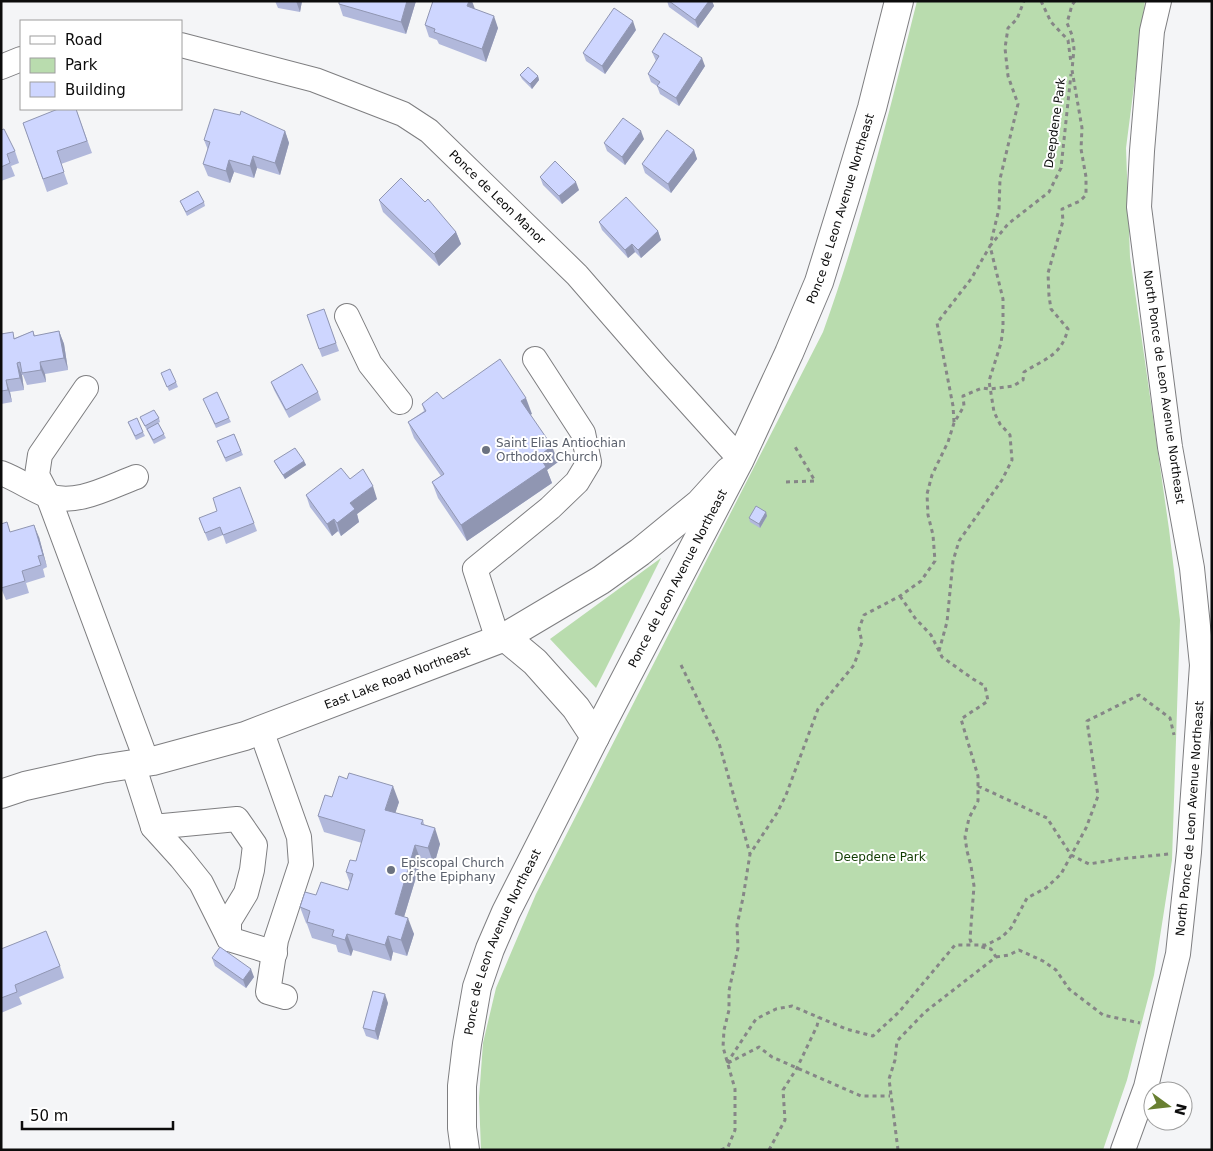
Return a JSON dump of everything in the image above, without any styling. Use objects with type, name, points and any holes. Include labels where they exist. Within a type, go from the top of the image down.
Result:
[{"type":"main road","name":"Ponce de Leon Avenue Northeast","points":[[465,1150],[462,1128],[462,1086],[471,1015],[477,987],[490,949],[506,912],[595,736],[740,459],[789,353],[819,282],[872,108],[899,1]]},
{"type":"main road","name":"East Lake Road Northeast","points":[[1,794],[25,786],[101,768],[140,763],[245,736],[501,638],[601,580],[640,552],[700,503],[740,459]]},
{"type":"main road","points":[[501,638],[535,662],[576,708],[595,736]]},
{"type":"street","name":"North Ponce de Leon Avenue Northeast","points":[[1123,1150],[1146,1087],[1179,945],[1195,783],[1202,665],[1192,568],[1170,447],[1139,207],[1152,31],[1159,1]]},
{"type":"street","name":"Ponce de Leon Manor","points":[[182,45],[315,80],[403,114],[429,131],[577,274],[740,459]]},
{"type":"street","points":[[1,67],[20,59]]},
{"type":"street","points":[[347,316],[370,364],[400,402]]},
{"type":"street","points":[[501,638],[475,569],[550,508],[577,482],[589,462],[583,433],[535,359]]},
{"type":"street","points":[[86,388],[40,455],[37,475],[48,496],[140,763],[153,827],[182,858],[201,883],[229,939],[274,952]]},
{"type":"street","points":[[1,473],[48,496],[68,499],[86,496],[136,477]]},
{"type":"street","points":[[261,730],[298,837],[301,864],[276,940],[268,992],[285,996]]},
{"type":"street","points":[[153,827],[237,820],[255,845],[252,870],[246,893],[230,921],[229,939]]},
{"type":"path","points":[[954,423],[953,406],[937,323],[960,294],[990,246],[999,209],[1000,179],[1018,104],[1008,76],[1005,48],[1008,28],[1017,18],[1024,1]]},
{"type":"path","name":"Deepdene Park","points":[[990,246],[1008,224],[1049,192],[1061,168],[1072,70],[1068,40],[1051,22],[1041,1]]},
{"type":"path","points":[[750,854],[777,813],[786,795],[818,709],[854,665],[862,642],[859,629],[864,615],[900,596],[921,581],[935,561],[927,494],[932,475],[948,442],[954,423],[964,406],[963,396],[982,388],[990,389],[1013,386],[1022,380],[1024,372],[1058,352],[1065,342],[1068,329],[1051,309],[1048,272],[1064,221],[1062,209],[1080,201],[1086,195],[1086,177],[1081,149],[1082,128],[1072,70],[1074,49],[1072,34],[1067,23],[1075,1]]},
{"type":"path","points":[[939,651],[947,622],[953,560],[959,541],[1002,480],[1012,460],[1010,435],[1000,424],[994,412],[989,381],[1003,328],[1004,299],[990,246]]},
{"type":"path","points":[[786,482],[815,481],[794,445]]},
{"type":"path","points":[[900,596],[915,618],[931,635],[942,657],[985,686],[988,701],[961,719],[978,776],[978,801],[969,818],[965,837],[972,866],[974,886],[970,939],[972,945]]},
{"type":"path","points":[[681,665],[719,743],[750,854],[744,898],[736,925],[738,948],[729,991],[729,1010],[724,1030],[723,1047],[734,1089],[735,1130],[728,1147],[721,1150]]},
{"type":"path","points":[[727,1064],[756,1019],[776,1009],[792,1006],[846,1029],[873,1036],[899,1012],[955,945],[986,945],[1002,937],[1010,928],[1027,898],[1046,888],[1061,874],[1086,828],[1098,796],[1087,721],[1139,695],[1170,718],[1175,737]]},
{"type":"path","points":[[978,786],[1046,818],[1071,856],[1089,864],[1178,853]]},
{"type":"path","points":[[972,945],[991,949],[996,957]]},
{"type":"path","points":[[898,1150],[889,1079],[895,1060],[897,1042],[925,1012],[996,957],[1008,955],[1019,950],[1056,970],[1069,989],[1103,1015],[1160,1027]]},
{"type":"path","points":[[769,1150],[784,1120],[783,1090],[797,1068],[817,1026],[819,1017]]},
{"type":"path","points":[[727,1064],[758,1047],[772,1058],[862,1096],[890,1096]]},
{"type":"green space","name":"Deepdene Park","points":[[917,1],[1145,1],[1126,148],[1130,257],[1169,529],[1180,620],[1172,860],[1154,975],[1127,1080],[1103,1150],[481,1150],[479,1098],[483,1043],[496,988],[536,894],[823,332],[862,209]]},
{"type":"green space","points":[[661,558],[596,688],[550,639]]},
{"type":"building","points":[[339,1],[407,1],[401,22],[339,4]]},
{"type":"building","points":[[433,1],[469,1],[467,6],[494,16],[482,49],[434,32],[435,29],[425,25]]},
{"type":"building","points":[[669,1],[709,1],[695,20]]},
{"type":"building","points":[[614,8],[633,21],[602,66],[583,53]]},
{"type":"building","points":[[664,33],[702,58],[676,98],[657,86],[660,82],[648,74],[659,56],[652,52]]},
{"type":"building","points":[[528,67],[538,76],[530,84],[520,75]]},
{"type":"building","points":[[214,109],[240,115],[241,111],[285,131],[275,163],[253,156],[250,166],[229,160],[226,171],[203,164],[210,142],[204,140]]},
{"type":"building","points":[[56,110],[76,110],[87,141],[57,151],[64,172],[43,179],[23,123]]},
{"type":"building","points":[[623,118],[641,131],[622,157],[604,143]]},
{"type":"building","points":[[4,129],[15,151],[7,154],[10,163],[1,167],[1,130]]},
{"type":"building","points":[[667,130],[694,150],[668,184],[642,164]]},
{"type":"building","points":[[555,161],[576,182],[559,196],[540,177]]},
{"type":"building","points":[[401,178],[425,202],[428,199],[456,232],[434,254],[379,200]]},
{"type":"building","points":[[198,191],[204,202],[186,212],[180,201]]},
{"type":"building","points":[[626,197],[658,231],[638,250],[632,244],[625,250],[599,222]]},
{"type":"building","points":[[324,309],[336,343],[319,349],[307,315]]},
{"type":"building","points":[[33,331],[34,336],[59,331],[64,358],[40,362],[41,370],[22,373],[20,362],[17,363],[20,378],[6,380],[8,390],[1,391],[1,334],[13,332],[14,339]]},
{"type":"building","name":"Saint Elias Antiochian Orthodox Church","points":[[500,359],[526,398],[521,401],[552,446],[539,456],[546,467],[461,525],[432,482],[444,474],[408,422],[426,411],[422,404],[437,392],[443,399]]},
{"type":"building","points":[[302,364],[318,392],[286,410],[271,382]]},
{"type":"building","points":[[170,369],[176,382],[167,387],[161,373]]},
{"type":"building","points":[[217,392],[229,418],[215,424],[203,399]]},
{"type":"building","points":[[154,410],[159,418],[145,426],[140,417]]},
{"type":"building","points":[[137,418],[143,432],[135,436],[128,422]]},
{"type":"building","points":[[158,423],[164,434],[153,440],[147,429]]},
{"type":"building","points":[[234,434],[241,451],[225,458],[217,441]]},
{"type":"building","points":[[295,448],[304,461],[283,475],[274,461]]},
{"type":"building","points":[[341,468],[350,479],[363,469],[373,486],[350,503],[355,509],[337,523],[334,519],[327,524],[306,495]]},
{"type":"building","points":[[240,487],[254,523],[223,535],[220,527],[205,533],[199,518],[217,511],[213,498]]},
{"type":"building","points":[[756,506],[766,512],[759,524],[749,518]]},
{"type":"building","points":[[7,522],[10,532],[34,525],[43,555],[38,556],[41,565],[22,571],[25,581],[1,588],[1,524]]},
{"type":"building","name":"Episcopal Church of the Epiphany","points":[[349,773],[393,786],[385,810],[423,820],[421,824],[435,828],[428,848],[415,845],[395,914],[408,918],[401,940],[388,936],[385,945],[347,934],[345,940],[332,936],[334,930],[307,922],[310,911],[300,907],[305,892],[316,895],[321,882],[348,890],[353,874],[346,872],[350,860],[356,861],[365,830],[318,816],[325,795],[332,797],[339,776],[347,779]]},
{"type":"building","points":[[46,931],[60,966],[15,985],[17,992],[1,998],[1,949]]},
{"type":"building","points":[[220,947],[251,969],[243,980],[212,958]]},
{"type":"building","points":[[373,991],[385,994],[375,1031],[363,1028]]},
{"type":"place","name":"Saint Elias Antiochian Orthodox Church","points":[[486,450]]},
{"type":"place","name":"Episcopal Church of the Epiphany","points":[[391,870]]}]
